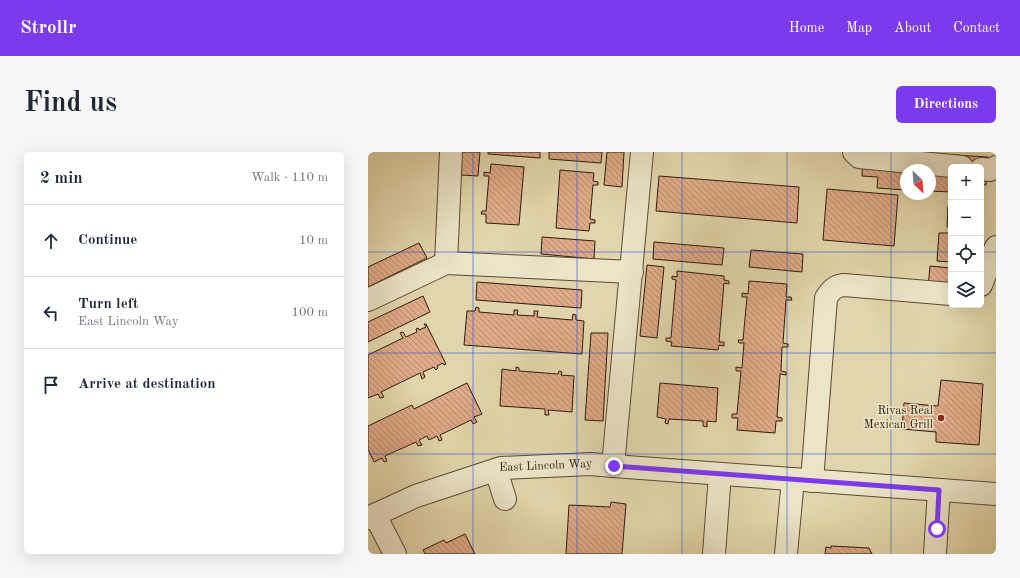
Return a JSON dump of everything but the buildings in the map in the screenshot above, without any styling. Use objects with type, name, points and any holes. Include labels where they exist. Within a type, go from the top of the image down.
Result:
[{"type":"street","points":[[446,263],[451,152]]},
{"type":"street","points":[[614,466],[642,152]]},
{"type":"street","points":[[854,152],[859,157],[948,166]]},
{"type":"street","points":[[984,169],[990,170],[996,167]]},
{"type":"street","points":[[984,278],[996,247]]},
{"type":"street","points":[[368,300],[446,263],[632,272]]},
{"type":"street","points":[[786,554],[803,480],[826,298],[830,291],[836,286],[844,285],[948,294]]},
{"type":"street","name":"East Lincoln Way","points":[[372,517],[416,496],[501,468],[581,464],[996,494]]},
{"type":"street","points":[[496,470],[505,500]]},
{"type":"street","points":[[714,554],[720,474]]},
{"type":"street","points":[[935,554],[939,490]]},
{"type":"street","points":[[372,517],[395,554]]},
{"type":"place","name":"Rivas Real Mexican Grill","points":[[941,418]]},
{"type":"route","points":[[614,466],[939,490],[937,529]]}]
